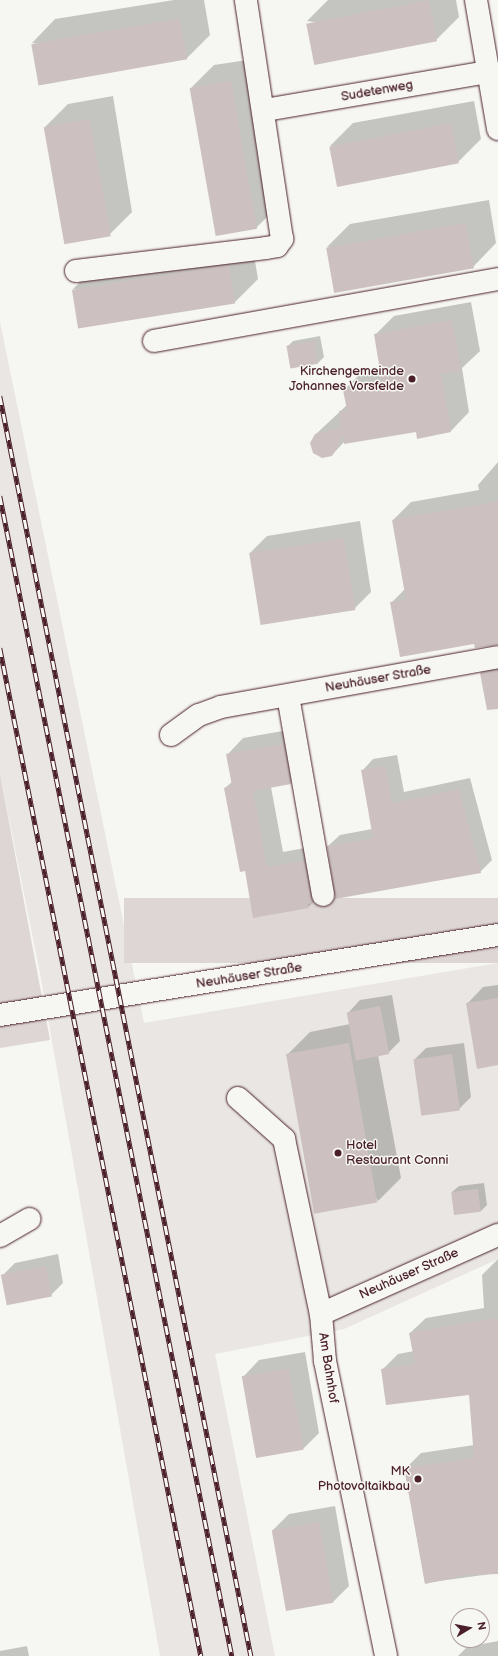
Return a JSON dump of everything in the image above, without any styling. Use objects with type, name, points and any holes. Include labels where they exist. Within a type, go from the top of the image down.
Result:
[{"type":"street","points":[[76,271],[278,246],[282,231],[265,110],[246,0]]},
{"type":"street","points":[[476,0],[492,80],[498,129]]},
{"type":"street","name":"Sudetenweg","points":[[265,110],[492,80]]},
{"type":"street","points":[[154,341],[498,279]]},
{"type":"street","name":"Neuhäuser Straße","points":[[171,735],[199,715],[221,707],[498,657]]},
{"type":"street","points":[[288,696],[323,895]]},
{"type":"street","name":"Neuhäuser Straße","points":[[0,1015],[498,935]]},
{"type":"street","name":"Am Bahnhof","points":[[238,1098],[284,1139],[320,1314],[324,1361],[386,1656]]},
{"type":"street","points":[[0,1236],[30,1219]]},
{"type":"street","name":"Neuhäuser Straße","points":[[320,1314],[498,1235]]},
{"type":"shaded area","points":[[0,322],[144,1023],[498,963],[498,1259],[344,1329],[215,1354],[275,1656],[160,1656],[40,973],[0,774]]},
{"type":"shaded area","points":[[0,774],[50,1040],[0,1048]]},
{"type":"shaded area","points":[[124,898],[498,898],[498,963],[124,963]]},
{"type":"building","points":[[429,0],[437,41],[314,65],[306,24]]},
{"type":"building","points":[[180,18],[187,59],[39,86],[31,44]]},
{"type":"building","points":[[231,81],[257,229],[216,236],[190,88]]},
{"type":"building","points":[[90,119],[111,236],[64,244],[44,127]]},
{"type":"building","points":[[451,123],[459,163],[337,187],[329,147]]},
{"type":"building","points":[[466,223],[474,268],[334,293],[326,248]]},
{"type":"building","points":[[229,265],[235,304],[78,328],[72,290]]},
{"type":"building","name":"Kirchengemeinde Johannes Vorsfelde","points":[[452,320],[461,371],[441,374],[451,432],[417,439],[416,432],[344,444],[343,436],[332,456],[322,458],[313,453],[310,443],[315,434],[341,427],[339,411],[347,410],[343,390],[382,383],[374,334]]},
{"type":"building","points":[[314,341],[318,364],[290,369],[286,346]]},
{"type":"building","points":[[498,501],[498,645],[475,648],[474,644],[400,657],[390,602],[406,600],[392,520]]},
{"type":"building","points":[[344,538],[355,610],[261,625],[249,553]]},
{"type":"building","points":[[498,670],[498,709],[487,710],[480,673]]},
{"type":"building","points":[[284,744],[291,784],[253,791],[267,867],[304,861],[313,903],[308,904],[309,908],[253,918],[245,871],[240,872],[224,788],[232,786],[226,754]]},
{"type":"building","points":[[386,766],[392,803],[459,789],[481,873],[335,899],[327,846],[373,838],[361,770]]},
{"type":"building","points":[[498,998],[498,1065],[477,1069],[466,1003]]},
{"type":"building","points":[[380,1006],[389,1054],[356,1061],[347,1012]]},
{"type":"building","name":"Hotel Restaurant Conni","points":[[349,1043],[377,1203],[314,1214],[286,1054]]},
{"type":"building","points":[[452,1054],[460,1110],[421,1116],[413,1059]]},
{"type":"building","points":[[478,1189],[481,1212],[454,1215],[451,1192]]},
{"type":"building","points":[[46,1266],[52,1296],[7,1305],[1,1275]]},
{"type":"building","points":[[498,1318],[498,1574],[467,1575],[425,1584],[404,1468],[474,1458],[469,1395],[386,1405],[381,1369],[415,1364],[409,1333]]},
{"type":"building","points":[[289,1368],[303,1450],[256,1458],[242,1376]]},
{"type":"building","points":[[319,1522],[333,1603],[286,1611],[272,1530]]},
{"type":"railway","points":[[0,396],[251,1656]]},
{"type":"railway","points":[[0,496],[232,1656]]},
{"type":"railway","points":[[0,648],[201,1656]]},
{"type":"place","name":"Kirchengemeinde Johannes Vorsfelde","points":[[412,379]]},
{"type":"place","name":"Hotel Restaurant Conni","points":[[338,1153]]},
{"type":"place","name":"MK Photovoltaikbau","points":[[418,1479]]}]
